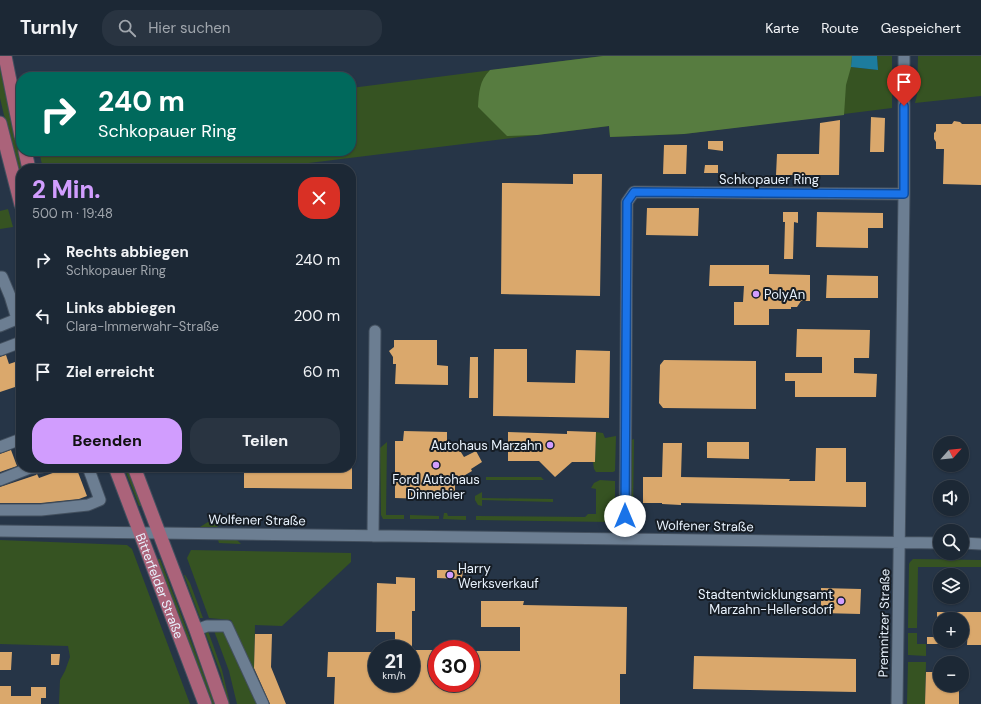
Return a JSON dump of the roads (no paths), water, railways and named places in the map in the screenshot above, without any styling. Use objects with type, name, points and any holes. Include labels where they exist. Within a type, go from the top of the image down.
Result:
[{"type":"main road","points":[[5,56],[16,111]]},
{"type":"main road","points":[[0,122],[16,185]]},
{"type":"main road","name":"Bitterfelder Straße","points":[[117,472],[205,704]]},
{"type":"main road","name":"Bitterfelder Straße","points":[[136,472],[196,630],[222,704]]},
{"type":"street","points":[[898,542],[904,194],[904,56]]},
{"type":"street","name":"Schkopauer Ring","points":[[625,539],[627,202],[634,192],[904,194]]},
{"type":"street","points":[[0,277],[2,277],[16,313]]},
{"type":"street","points":[[0,326],[16,323]]},
{"type":"street","points":[[373,536],[375,331]]},
{"type":"street","points":[[0,350],[16,344]]},
{"type":"street","points":[[0,447],[16,441]]},
{"type":"street","points":[[0,480],[20,472]]},
{"type":"street","points":[[0,486],[35,472]]},
{"type":"street","points":[[0,510],[42,510],[88,505],[100,500],[90,472]]},
{"type":"street","name":"Wolfener Straße","points":[[0,531],[933,543]]},
{"type":"street","name":"Premnitzer Straße","points":[[897,704],[898,542]]},
{"type":"street","points":[[969,543],[981,544]]},
{"type":"street","points":[[196,630],[210,625],[227,626],[263,704]]},
{"type":"water","points":[[852,56],[877,56],[878,70],[851,67]]},
{"type":"place","name":"PolyAn","points":[[756,294]]},
{"type":"place","name":"Autohaus Marzahn","points":[[550,445]]},
{"type":"place","name":"Ford Autohaus Dinnebier","points":[[436,465]]},
{"type":"place","name":"Harry Werksverkauf","points":[[450,575]]},
{"type":"place","name":"Stadtentwicklungsamt Marzahn-Hellersdorf","points":[[841,601]]}]
